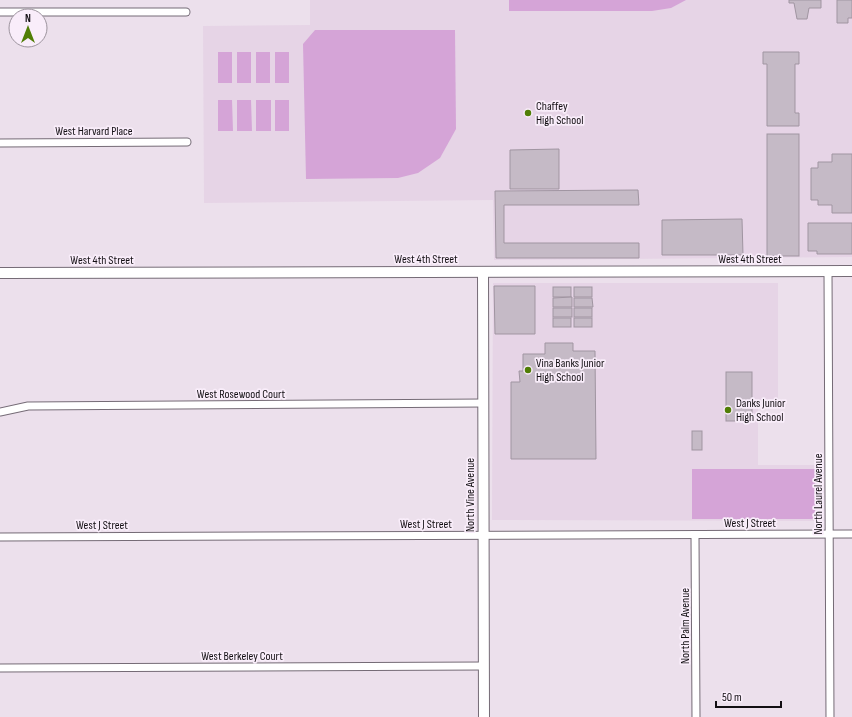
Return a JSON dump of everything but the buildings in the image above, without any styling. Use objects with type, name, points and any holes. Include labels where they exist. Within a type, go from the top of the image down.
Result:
[{"type":"main road","name":"West 4th Street","points":[[0,273],[852,271]]},
{"type":"main road","name":"North Vine Avenue","points":[[482,272],[484,403],[484,717]]},
{"type":"street","points":[[0,12],[186,12]]},
{"type":"street","name":"West Harvard Place","points":[[0,143],[187,142]]},
{"type":"street","name":"North Laurel Avenue","points":[[828,271],[830,717]]},
{"type":"street","name":"West Rosewood Court","points":[[0,412],[28,406],[484,403]]},
{"type":"street","name":"West J Street","points":[[0,537],[483,534],[852,534]]},
{"type":"street","name":"North Palm Avenue","points":[[695,535],[696,717]]},
{"type":"street","name":"West Berkeley Court","points":[[0,668],[484,666]]},
{"type":"shaded area","name":"Chaffey High School","points":[[310,0],[852,0],[852,257],[494,260],[493,200],[204,203],[203,26],[310,25]]},
{"type":"shaded area","points":[[509,0],[686,0],[671,8],[652,11],[509,11]]},
{"type":"shaded area","points":[[315,30],[455,30],[456,129],[440,158],[418,173],[398,178],[306,179],[303,44]]},
{"type":"shaded area","points":[[218,52],[232,52],[232,83],[218,83]]},
{"type":"shaded area","points":[[237,52],[251,52],[251,83],[237,83]]},
{"type":"shaded area","points":[[256,52],[270,52],[270,83],[256,83]]},
{"type":"shaded area","points":[[275,52],[289,52],[289,83],[275,83]]},
{"type":"shaded area","points":[[218,100],[232,100],[233,131],[218,131]]},
{"type":"shaded area","points":[[237,100],[251,100],[252,131],[237,131]]},
{"type":"shaded area","points":[[256,100],[271,100],[271,131],[256,131]]},
{"type":"shaded area","points":[[275,100],[289,100],[289,131],[275,131]]},
{"type":"shaded area","points":[[493,283],[778,283],[778,401],[758,401],[758,465],[817,465],[817,521],[492,520]]},
{"type":"shaded area","points":[[692,469],[815,469],[815,519],[692,519]]},
{"type":"place","name":"Chaffey High School","points":[[528,113]]},
{"type":"place","name":"Vina Banks Junior High School","points":[[528,370]]},
{"type":"place","name":"Danks Junior High School","points":[[728,410]]}]
